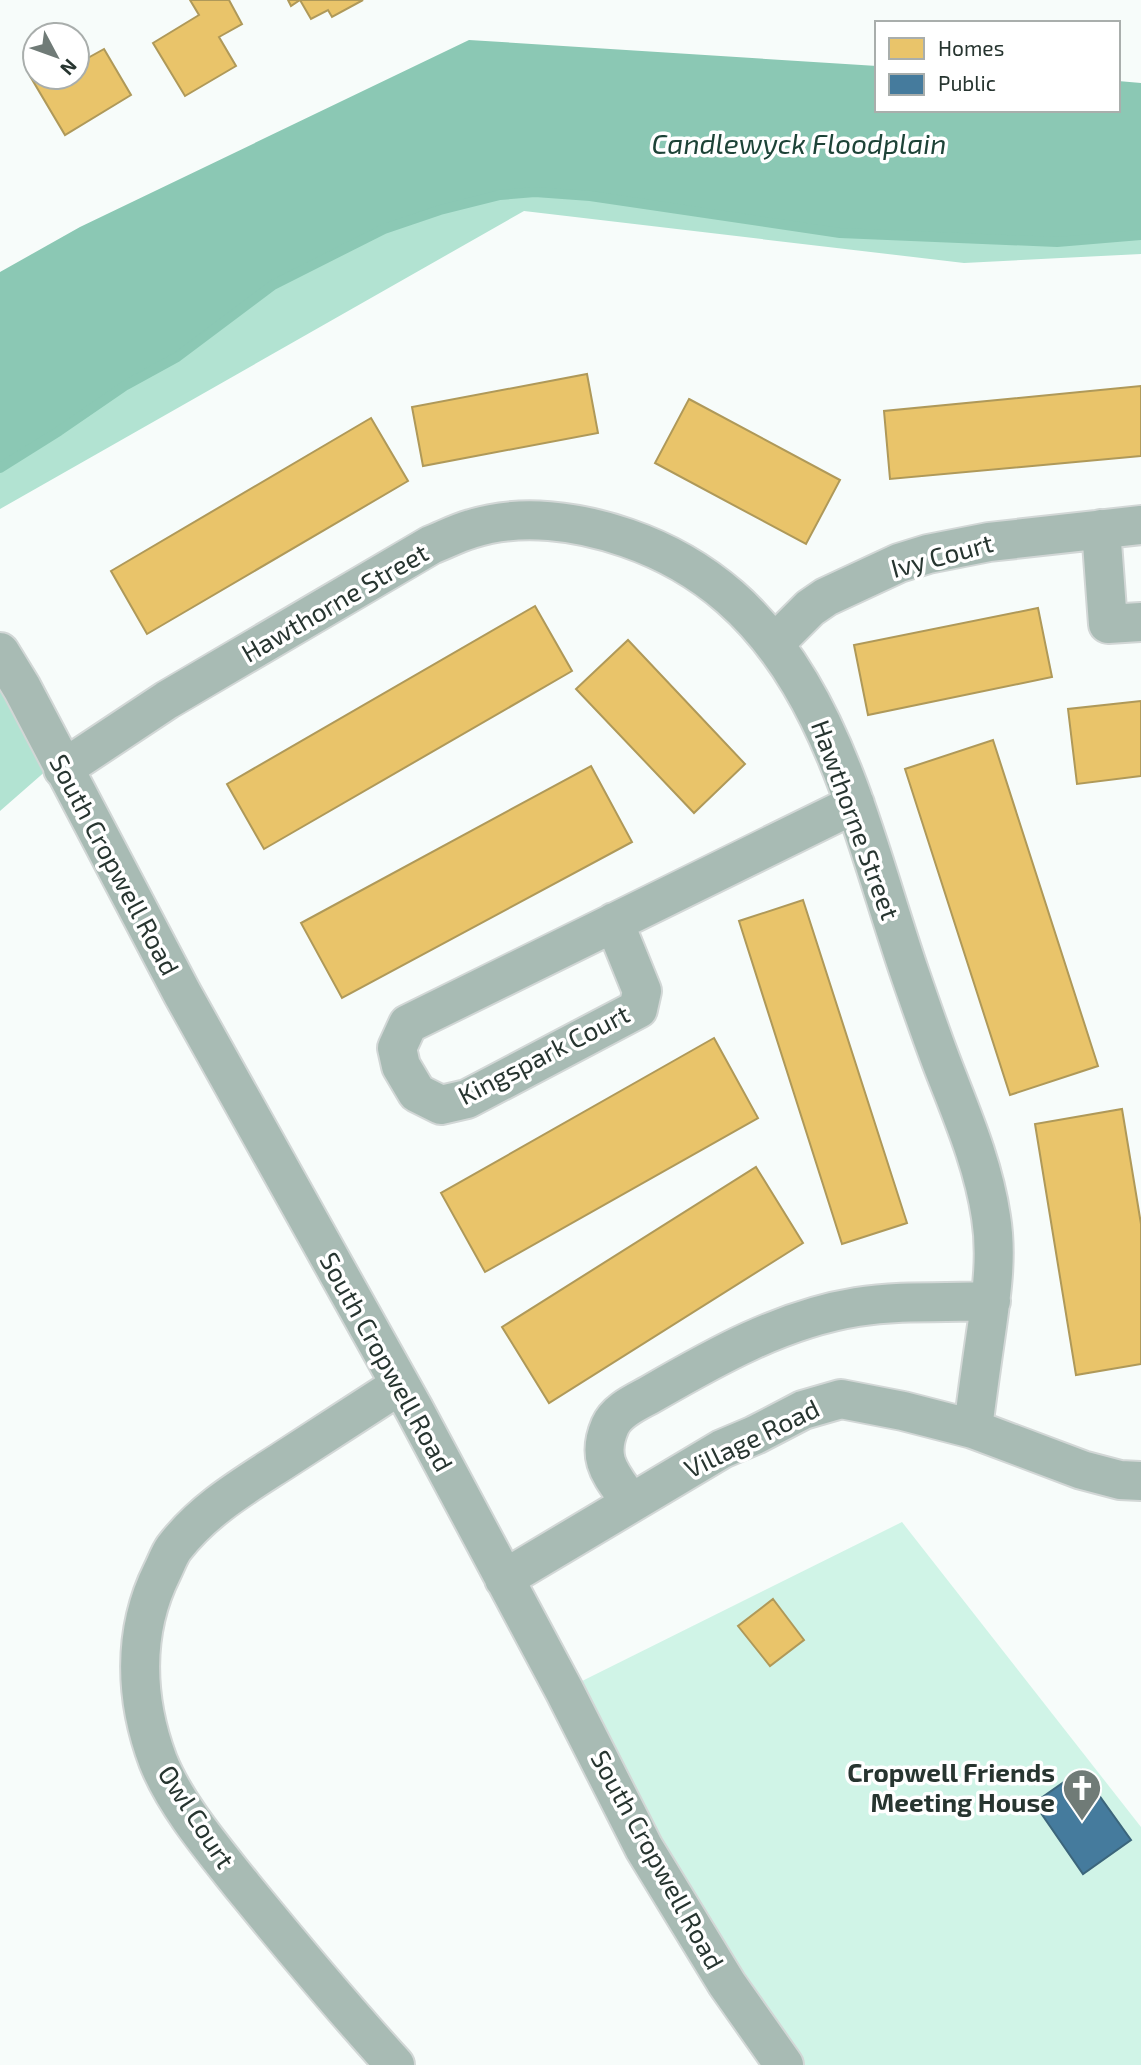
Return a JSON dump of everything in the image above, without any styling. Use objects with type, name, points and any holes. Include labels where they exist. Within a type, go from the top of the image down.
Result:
[{"type":"street","name":"Hawthorne Street","points":[[63,769],[167,700],[431,545],[472,528],[514,521],[557,522],[597,528],[670,556],[702,575],[732,598],[761,626],[807,693],[826,729],[855,804],[915,988],[984,1181],[995,1255],[973,1429]]},
{"type":"street","points":[[1125,527],[1108,624],[1141,622]]},
{"type":"street","name":"Ivy Court","points":[[774,644],[818,602],[899,563],[970,545],[1125,527]]},
{"type":"street","name":"South Cropwell Road","points":[[0,652],[22,688],[193,1014],[400,1384],[564,1690],[644,1849],[727,1983],[784,2065]]},
{"type":"street","name":"Kingspark Court","points":[[614,922],[642,991],[638,1009],[467,1099],[441,1105],[417,1093],[401,1066],[397,1048],[408,1024],[614,922],[855,804]]},
{"type":"street","points":[[631,1503],[605,1467],[605,1447],[610,1424],[630,1405],[673,1380],[728,1350],[791,1324],[856,1307],[991,1301]]},
{"type":"street","name":"Owl Court","points":[[395,2065],[295,1950],[212,1848],[184,1807],[159,1764],[144,1720],[139,1676],[142,1631],[153,1588],[172,1550],[199,1520],[228,1495],[400,1384]]},
{"type":"street","name":"Village Road","points":[[504,1579],[722,1449],[803,1409],[841,1399],[973,1429],[1082,1470],[1120,1480],[1141,1481]]},
{"type":"shaded area","points":[[535,192],[590,196],[840,233],[1057,242],[1141,235],[1141,254],[964,263],[524,211],[0,509],[0,468],[126,385],[177,357],[273,285],[384,229],[440,210],[500,195]]},
{"type":"shaded area","points":[[0,660],[56,762],[0,811]]},
{"type":"shaded area","name":"Cropwell Friends Meeting House","points":[[902,1522],[1141,1827],[1141,2065],[784,2065],[564,1690]]},
{"type":"water","name":"Candlewyck Floodplain","points":[[469,40],[875,66],[875,112],[1120,112],[1120,81],[1141,83],[1141,235],[1057,242],[840,233],[590,196],[535,192],[500,195],[440,210],[384,229],[273,285],[177,357],[126,385],[0,468],[0,272],[80,227]]},
{"type":"building: Homes","points":[[190,0],[229,0],[242,24],[219,37],[236,66],[185,96],[153,43],[199,15]]},
{"type":"building: Homes","points":[[288,0],[300,0],[291,6]]},
{"type":"building: Homes","points":[[300,0],[363,0],[332,17],[328,10],[311,19]]},
{"type":"building: Homes","points":[[104,49],[131,95],[65,135],[39,91],[91,91],[91,56]]},
{"type":"building: Homes","points":[[587,374],[598,433],[423,466],[412,407]]},
{"type":"building: Homes","points":[[1141,386],[1141,456],[890,479],[884,411]]},
{"type":"building: Homes","points":[[689,399],[840,480],[806,544],[655,463]]},
{"type":"building: Homes","points":[[371,418],[408,481],[147,634],[111,571]]},
{"type":"building: Homes","points":[[535,606],[572,671],[264,849],[227,784]]},
{"type":"building: Homes","points":[[1038,608],[1052,677],[868,715],[854,645]]},
{"type":"building: Homes","points":[[628,640],[745,764],[694,813],[576,689]]},
{"type":"building: Homes","points":[[1141,701],[1141,776],[1077,784],[1068,709]]},
{"type":"building: Homes","points":[[993,740],[1098,1066],[1010,1095],[905,769]]},
{"type":"building: Homes","points":[[591,766],[632,842],[342,998],[301,923]]},
{"type":"building: Homes","points":[[803,900],[907,1223],[842,1244],[739,921]]},
{"type":"building: Homes","points":[[714,1038],[758,1118],[485,1272],[441,1193]]},
{"type":"building: Homes","points":[[1122,1109],[1141,1224],[1141,1364],[1076,1375],[1035,1124]]},
{"type":"building: Homes","points":[[756,1167],[803,1243],[549,1403],[502,1327]]},
{"type":"building: Homes","points":[[773,1599],[804,1640],[770,1666],[738,1626]]},
{"type":"building: Public","name":"Cropwell Friends Meeting House","points":[[1081,1770],[1131,1840],[1083,1874],[1034,1803]]},
{"type":"waterway","points":[[0,468],[126,385],[177,357],[273,285],[384,229],[440,210],[500,195],[535,192],[590,196],[840,233],[1057,242],[1141,235]]},
{"type":"place","name":"Cropwell Friends Meeting House","points":[[1082,1822]]}]
